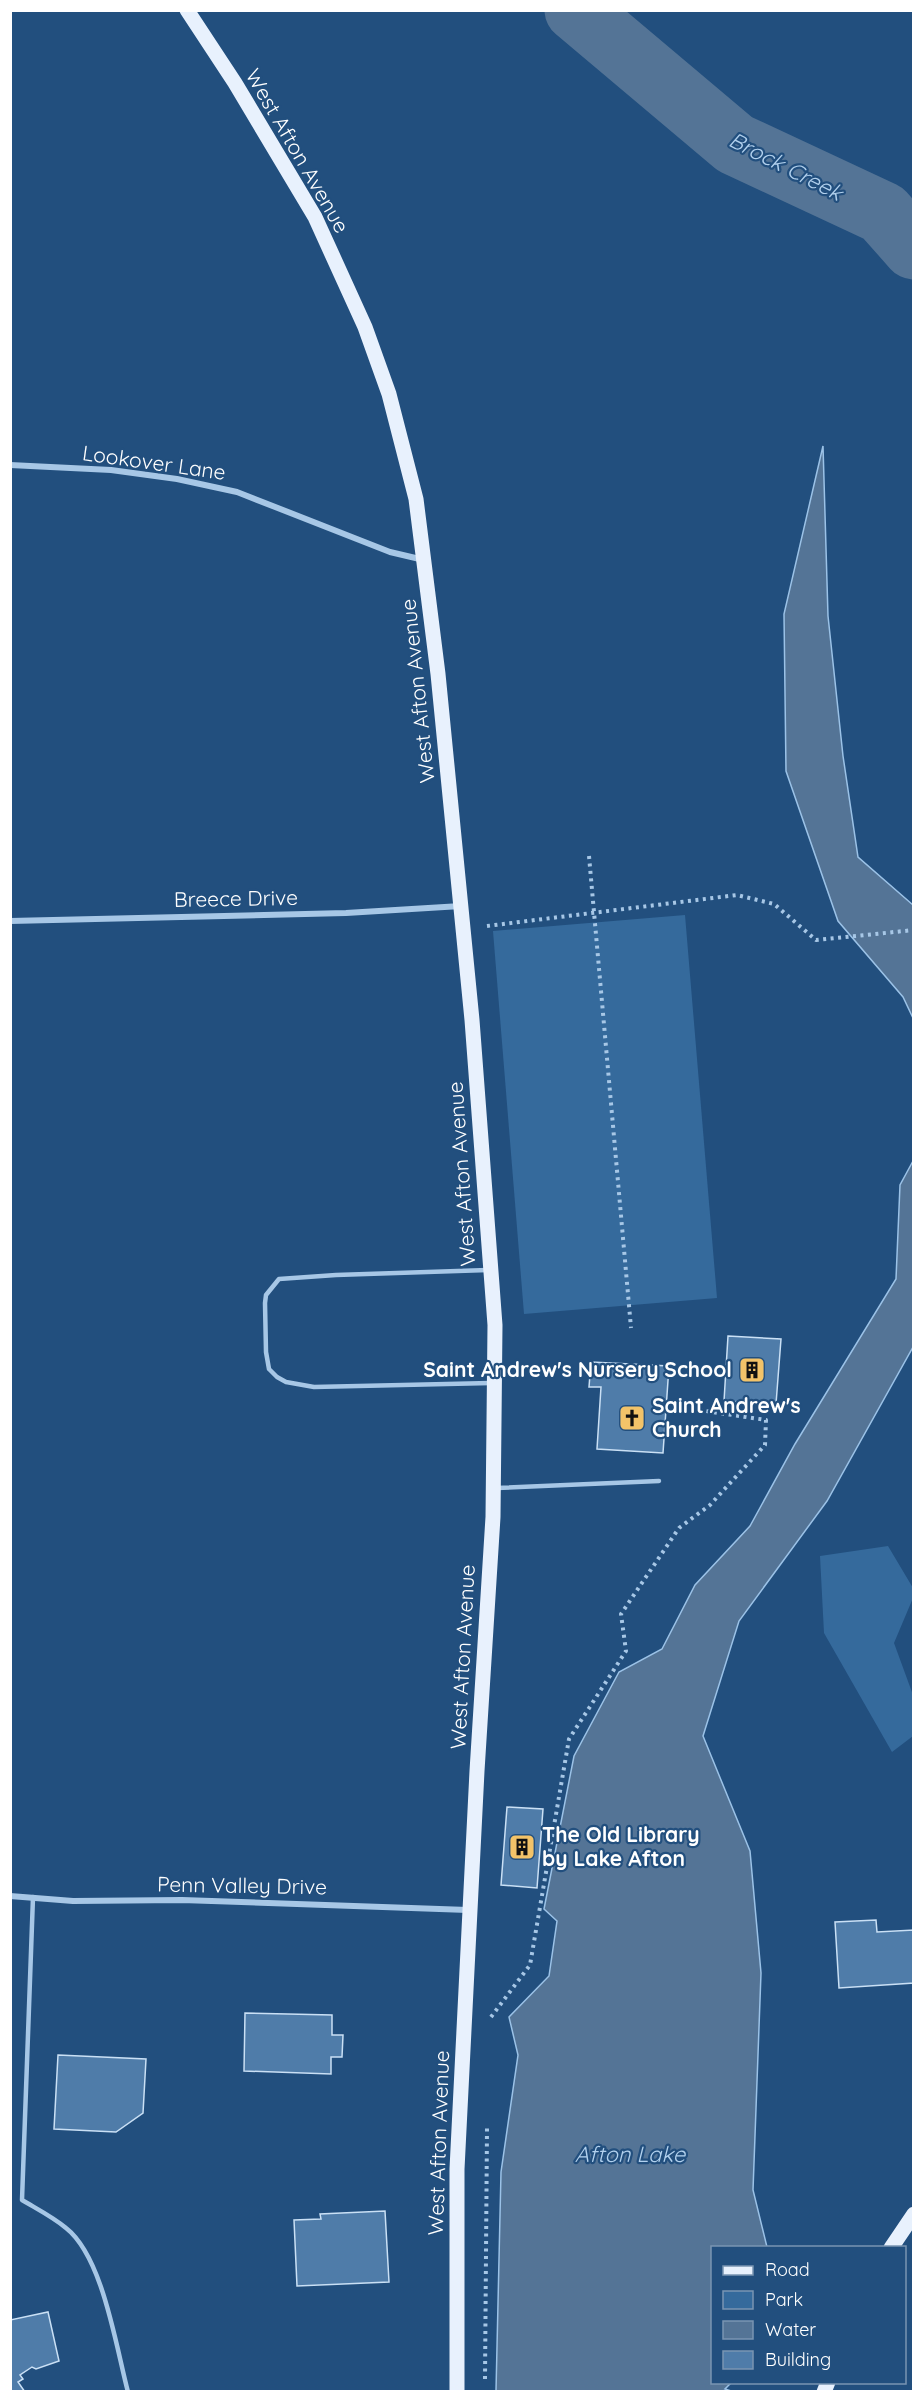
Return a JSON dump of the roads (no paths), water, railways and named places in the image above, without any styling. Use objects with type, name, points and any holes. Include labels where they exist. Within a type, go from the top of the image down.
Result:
[{"type":"main road","name":"West Afton Avenue","points":[[187,10],[235,83],[315,217],[365,327],[389,394],[416,499],[438,674],[472,1020],[495,1325],[494,1489],[457,2169],[457,2391]]},
{"type":"main road","points":[[892,2246],[914,2214]]},
{"type":"street","name":"Lookover Lane","points":[[10,465],[111,470],[177,479],[237,492],[390,552],[424,561]]},
{"type":"street","name":"Breece Drive","points":[[10,921],[346,913],[461,906]]},
{"type":"street","name":"Penn Valley Drive","points":[[10,1896],[33,1896],[73,1901],[182,1900],[472,1910]]},
{"type":"lane","points":[[491,1270],[279,1279],[266,1295],[266,1352],[270,1369],[277,1377],[297,1385],[314,1387],[495,1383]]},
{"type":"lane","points":[[494,1489],[659,1481]]},
{"type":"lane","points":[[33,1896],[22,2200],[67,2228],[83,2246],[103,2293],[128,2391]]},
{"type":"water","points":[[823,446],[828,616],[843,756],[858,857],[913,905],[913,1018],[903,997],[838,921],[786,771],[784,614]]},
{"type":"water","name":"Afton Lake","points":[[913,1161],[913,1347],[827,1501],[739,1621],[703,1736],[750,1851],[761,1973],[753,2190],[767,2246],[711,2246],[711,2384],[730,2384],[725,2389],[731,2391],[496,2391],[501,2172],[518,2055],[509,2017],[549,1976],[557,1921],[544,1909],[574,1756],[619,1672],[662,1649],[695,1585],[750,1526],[795,1444],[896,1279],[900,1185]]},
{"type":"waterway","name":"Brock Creek","points":[[576,10],[735,144],[883,213],[914,248]]},
{"type":"place","name":"Saint Andrew's Nursery School","points":[[752,1370]]},
{"type":"place","name":"Saint Andrew's Church","points":[[632,1418]]},
{"type":"place","name":"The Old Library by Lake Afton","points":[[522,1847]]}]
